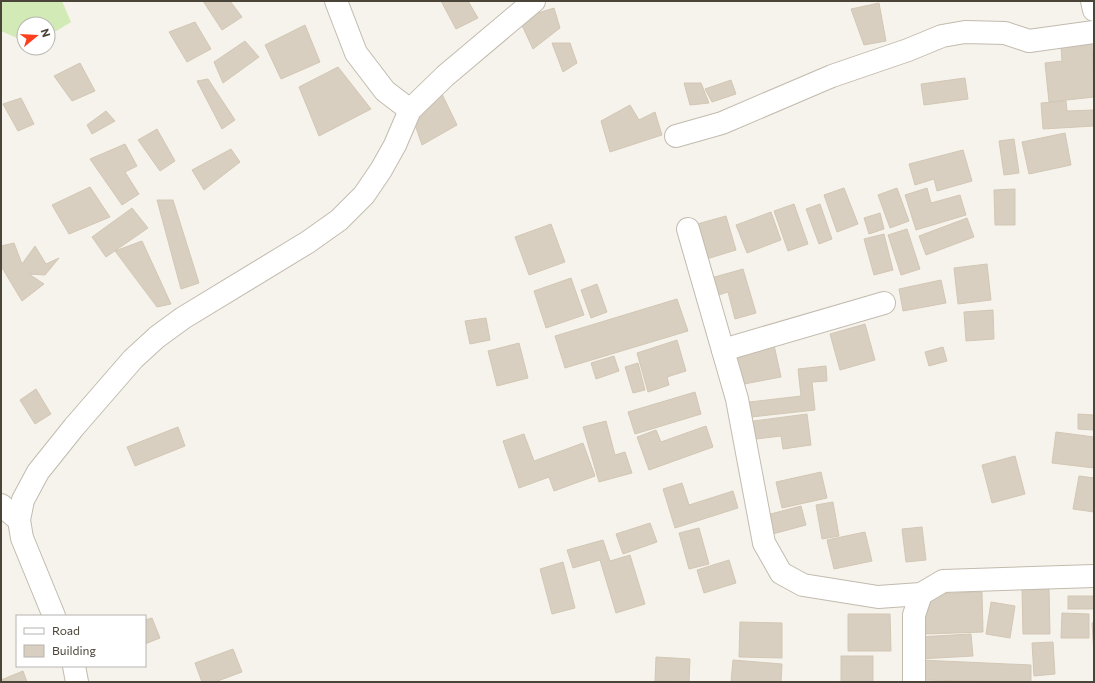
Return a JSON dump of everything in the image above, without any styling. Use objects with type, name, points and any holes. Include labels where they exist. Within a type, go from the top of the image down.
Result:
[{"type":"street","points":[[336,1],[356,53],[385,91],[410,110]]},
{"type":"street","points":[[54,615],[22,538],[19,520],[23,500],[38,472],[74,427],[133,359],[157,337],[183,318],[308,242],[339,220],[364,196],[381,170],[395,145],[410,110],[445,76],[534,1]]},
{"type":"street","points":[[1092,1],[1094,10]]},
{"type":"street","points":[[676,136],[722,123],[825,78],[908,50],[942,36],[965,32],[1005,33],[1030,41],[1094,32]]},
{"type":"street","points":[[688,229],[737,399],[764,543],[782,573],[803,585],[878,597],[921,594],[943,581],[1094,576]]},
{"type":"street","points":[[723,350],[884,303]]},
{"type":"street","points":[[1,505],[19,520]]},
{"type":"street","points":[[914,682],[914,615],[921,594]]},
{"type":"street","points":[[74,667],[77,682]]},
{"type":"green space","points":[[1,1],[62,1],[71,22],[56,31],[56,16],[16,16],[16,38],[1,31]]},
{"type":"building","points":[[203,1],[230,1],[242,17],[222,30]]},
{"type":"building","points":[[441,1],[468,1],[478,18],[456,29]]},
{"type":"building","points":[[879,3],[886,41],[864,45],[851,9]]},
{"type":"building","points":[[554,8],[560,28],[533,49],[519,19]]},
{"type":"building","points":[[195,22],[211,49],[187,62],[169,32]]},
{"type":"building","points":[[305,25],[320,62],[281,79],[265,45]]},
{"type":"building","points":[[245,41],[259,57],[223,83],[214,62]]},
{"type":"building","points":[[552,43],[570,43],[577,63],[563,72]]},
{"type":"building","points":[[1092,43],[1094,97],[1049,102],[1045,63],[1062,61],[1061,46]]},
{"type":"building","points":[[80,63],[95,91],[72,101],[54,76]]},
{"type":"building","points":[[338,67],[371,109],[319,136],[299,87]]},
{"type":"building","points":[[965,78],[968,99],[924,105],[921,84]]},
{"type":"building","points":[[208,79],[235,120],[222,129],[197,81]]},
{"type":"building","points":[[731,80],[736,94],[712,102],[705,89]]},
{"type":"building","points":[[684,83],[701,83],[709,103],[690,105]]},
{"type":"building","points":[[441,92],[457,125],[422,145],[410,110]]},
{"type":"building","points":[[21,98],[34,124],[18,131],[3,104]]},
{"type":"building","points":[[1066,101],[1067,111],[1094,110],[1094,126],[1043,129],[1041,103]]},
{"type":"building","points":[[630,105],[639,120],[655,112],[662,135],[610,152],[601,121]]},
{"type":"building","points":[[106,111],[115,121],[92,134],[87,125]]},
{"type":"building","points":[[157,129],[175,161],[160,171],[138,140]]},
{"type":"building","points":[[1065,133],[1071,165],[1029,174],[1022,142]]},
{"type":"building","points":[[1014,139],[1019,173],[1004,175],[999,141]]},
{"type":"building","points":[[125,144],[137,166],[125,172],[139,194],[122,205],[90,159]]},
{"type":"building","points":[[231,149],[240,162],[204,190],[192,170]]},
{"type":"building","points":[[963,150],[972,181],[937,191],[934,179],[915,185],[909,164]]},
{"type":"building","points":[[90,187],[110,217],[69,234],[52,205]]},
{"type":"building","points":[[844,188],[858,224],[837,232],[824,195]]},
{"type":"building","points":[[897,188],[909,221],[890,228],[878,195]]},
{"type":"building","points":[[927,188],[931,203],[960,195],[966,215],[916,230],[905,195]]},
{"type":"building","points":[[1015,189],[1015,225],[995,225],[994,190]]},
{"type":"building","points":[[157,200],[173,200],[199,283],[181,289]]},
{"type":"building","points":[[794,204],[808,244],[788,251],[774,211]]},
{"type":"building","points":[[820,204],[832,239],[819,244],[806,209]]},
{"type":"building","points":[[132,208],[148,228],[106,257],[92,237]]},
{"type":"building","points":[[771,212],[781,240],[747,253],[736,225]]},
{"type":"building","points":[[880,213],[884,229],[869,234],[864,218]]},
{"type":"building","points":[[726,216],[736,250],[700,261],[690,226]]},
{"type":"building","points":[[967,218],[974,237],[926,255],[919,236]]},
{"type":"building","points":[[551,224],[565,262],[529,275],[515,237]]},
{"type":"building","points":[[907,229],[920,269],[901,275],[888,235]]},
{"type":"building","points":[[884,234],[893,270],[874,275],[864,239]]},
{"type":"building","points":[[142,241],[171,304],[157,307],[115,251]]},
{"type":"building","points":[[14,243],[22,264],[35,246],[46,264],[59,258],[45,275],[29,274],[44,284],[22,301],[1,266],[1,246]]},
{"type":"building","points":[[987,264],[991,300],[958,304],[954,268]]},
{"type":"building","points":[[743,269],[756,313],[735,319],[728,292],[709,298],[704,280]]},
{"type":"building","points":[[571,278],[584,315],[546,328],[534,291]]},
{"type":"building","points":[[941,280],[946,303],[903,311],[899,289]]},
{"type":"building","points":[[597,284],[607,312],[591,318],[581,290]]},
{"type":"building","points":[[677,299],[688,331],[565,368],[555,336]]},
{"type":"building","points":[[993,310],[994,339],[966,341],[964,312]]},
{"type":"building","points":[[486,318],[490,340],[470,344],[465,321]]},
{"type":"building","points":[[865,324],[875,360],[840,370],[830,334]]},
{"type":"building","points":[[677,340],[686,371],[667,377],[669,385],[648,392],[637,353]]},
{"type":"building","points":[[519,343],[528,378],[497,386],[488,351]]},
{"type":"building","points":[[774,345],[781,377],[739,385],[732,353]]},
{"type":"building","points":[[943,347],[947,361],[929,366],[925,352]]},
{"type":"building","points":[[614,356],[619,371],[596,379],[591,363]]},
{"type":"building","points":[[638,363],[645,390],[633,393],[625,367]]},
{"type":"building","points":[[826,366],[827,381],[812,382],[815,410],[742,418],[741,403],[801,396],[798,369]]},
{"type":"building","points":[[36,389],[51,414],[35,424],[20,400]]},
{"type":"building","points":[[695,392],[701,414],[635,434],[628,412]]},
{"type":"building","points":[[807,414],[811,445],[783,449],[781,436],[748,440],[746,422]]},
{"type":"building","points":[[1078,414],[1094,415],[1094,430],[1078,429]]},
{"type":"building","points":[[606,421],[615,455],[625,452],[632,473],[599,482],[583,427]]},
{"type":"building","points":[[706,426],[713,447],[649,470],[637,437],[656,430],[661,442]]},
{"type":"building","points":[[178,427],[185,446],[135,466],[127,447]]},
{"type":"building","points":[[1056,432],[1094,437],[1094,468],[1052,463]]},
{"type":"building","points":[[524,434],[534,461],[583,443],[595,476],[554,491],[549,477],[519,488],[503,441]]},
{"type":"building","points":[[1015,456],[1025,494],[992,503],[982,465]]},
{"type":"building","points":[[821,472],[827,498],[782,508],[776,482]]},
{"type":"building","points":[[1079,476],[1094,478],[1094,512],[1073,509]]},
{"type":"building","points":[[682,483],[689,505],[733,491],[738,508],[675,528],[663,489]]},
{"type":"building","points":[[833,502],[839,536],[822,539],[816,505]]},
{"type":"building","points":[[801,506],[806,525],[769,535],[763,516]]},
{"type":"building","points":[[650,523],[657,542],[623,554],[616,534]]},
{"type":"building","points":[[922,527],[926,560],[906,562],[902,529]]},
{"type":"building","points":[[699,528],[709,564],[689,569],[679,533]]},
{"type":"building","points":[[865,532],[872,561],[834,569],[827,540]]},
{"type":"building","points":[[603,540],[610,561],[630,555],[645,604],[616,613],[600,560],[573,568],[567,550]]},
{"type":"building","points":[[729,560],[736,583],[704,593],[697,570]]},
{"type":"building","points":[[563,562],[575,608],[552,614],[540,569]]},
{"type":"building","points":[[1022,589],[1049,589],[1050,634],[1023,634]]},
{"type":"building","points":[[982,592],[983,632],[926,634],[925,594]]},
{"type":"building","points":[[1068,596],[1094,596],[1094,609],[1068,609]]},
{"type":"building","points":[[991,602],[1015,606],[1010,638],[986,634]]},
{"type":"building","points":[[1062,613],[1089,614],[1089,638],[1061,638]]},
{"type":"building","points":[[848,614],[890,614],[891,651],[848,651]]},
{"type":"building","points":[[152,618],[160,638],[146,644],[146,620]]},
{"type":"building","points":[[740,622],[782,623],[782,658],[739,657]]},
{"type":"building","points":[[1094,622],[1094,655],[1092,623]]},
{"type":"building","points":[[971,634],[973,656],[919,659],[918,637]]},
{"type":"building","points":[[1053,642],[1055,674],[1034,676],[1032,643]]},
{"type":"building","points":[[233,649],[242,672],[215,682],[202,682],[195,663]]},
{"type":"building","points":[[841,656],[873,656],[873,682],[841,682]]},
{"type":"building","points":[[656,657],[690,659],[689,682],[655,681]]},
{"type":"building","points":[[733,660],[782,664],[781,682],[731,682]]},
{"type":"building","points":[[920,660],[1031,665],[1031,682],[919,680]]},
{"type":"building","points":[[23,671],[27,682],[1,682],[1,680]]}]
